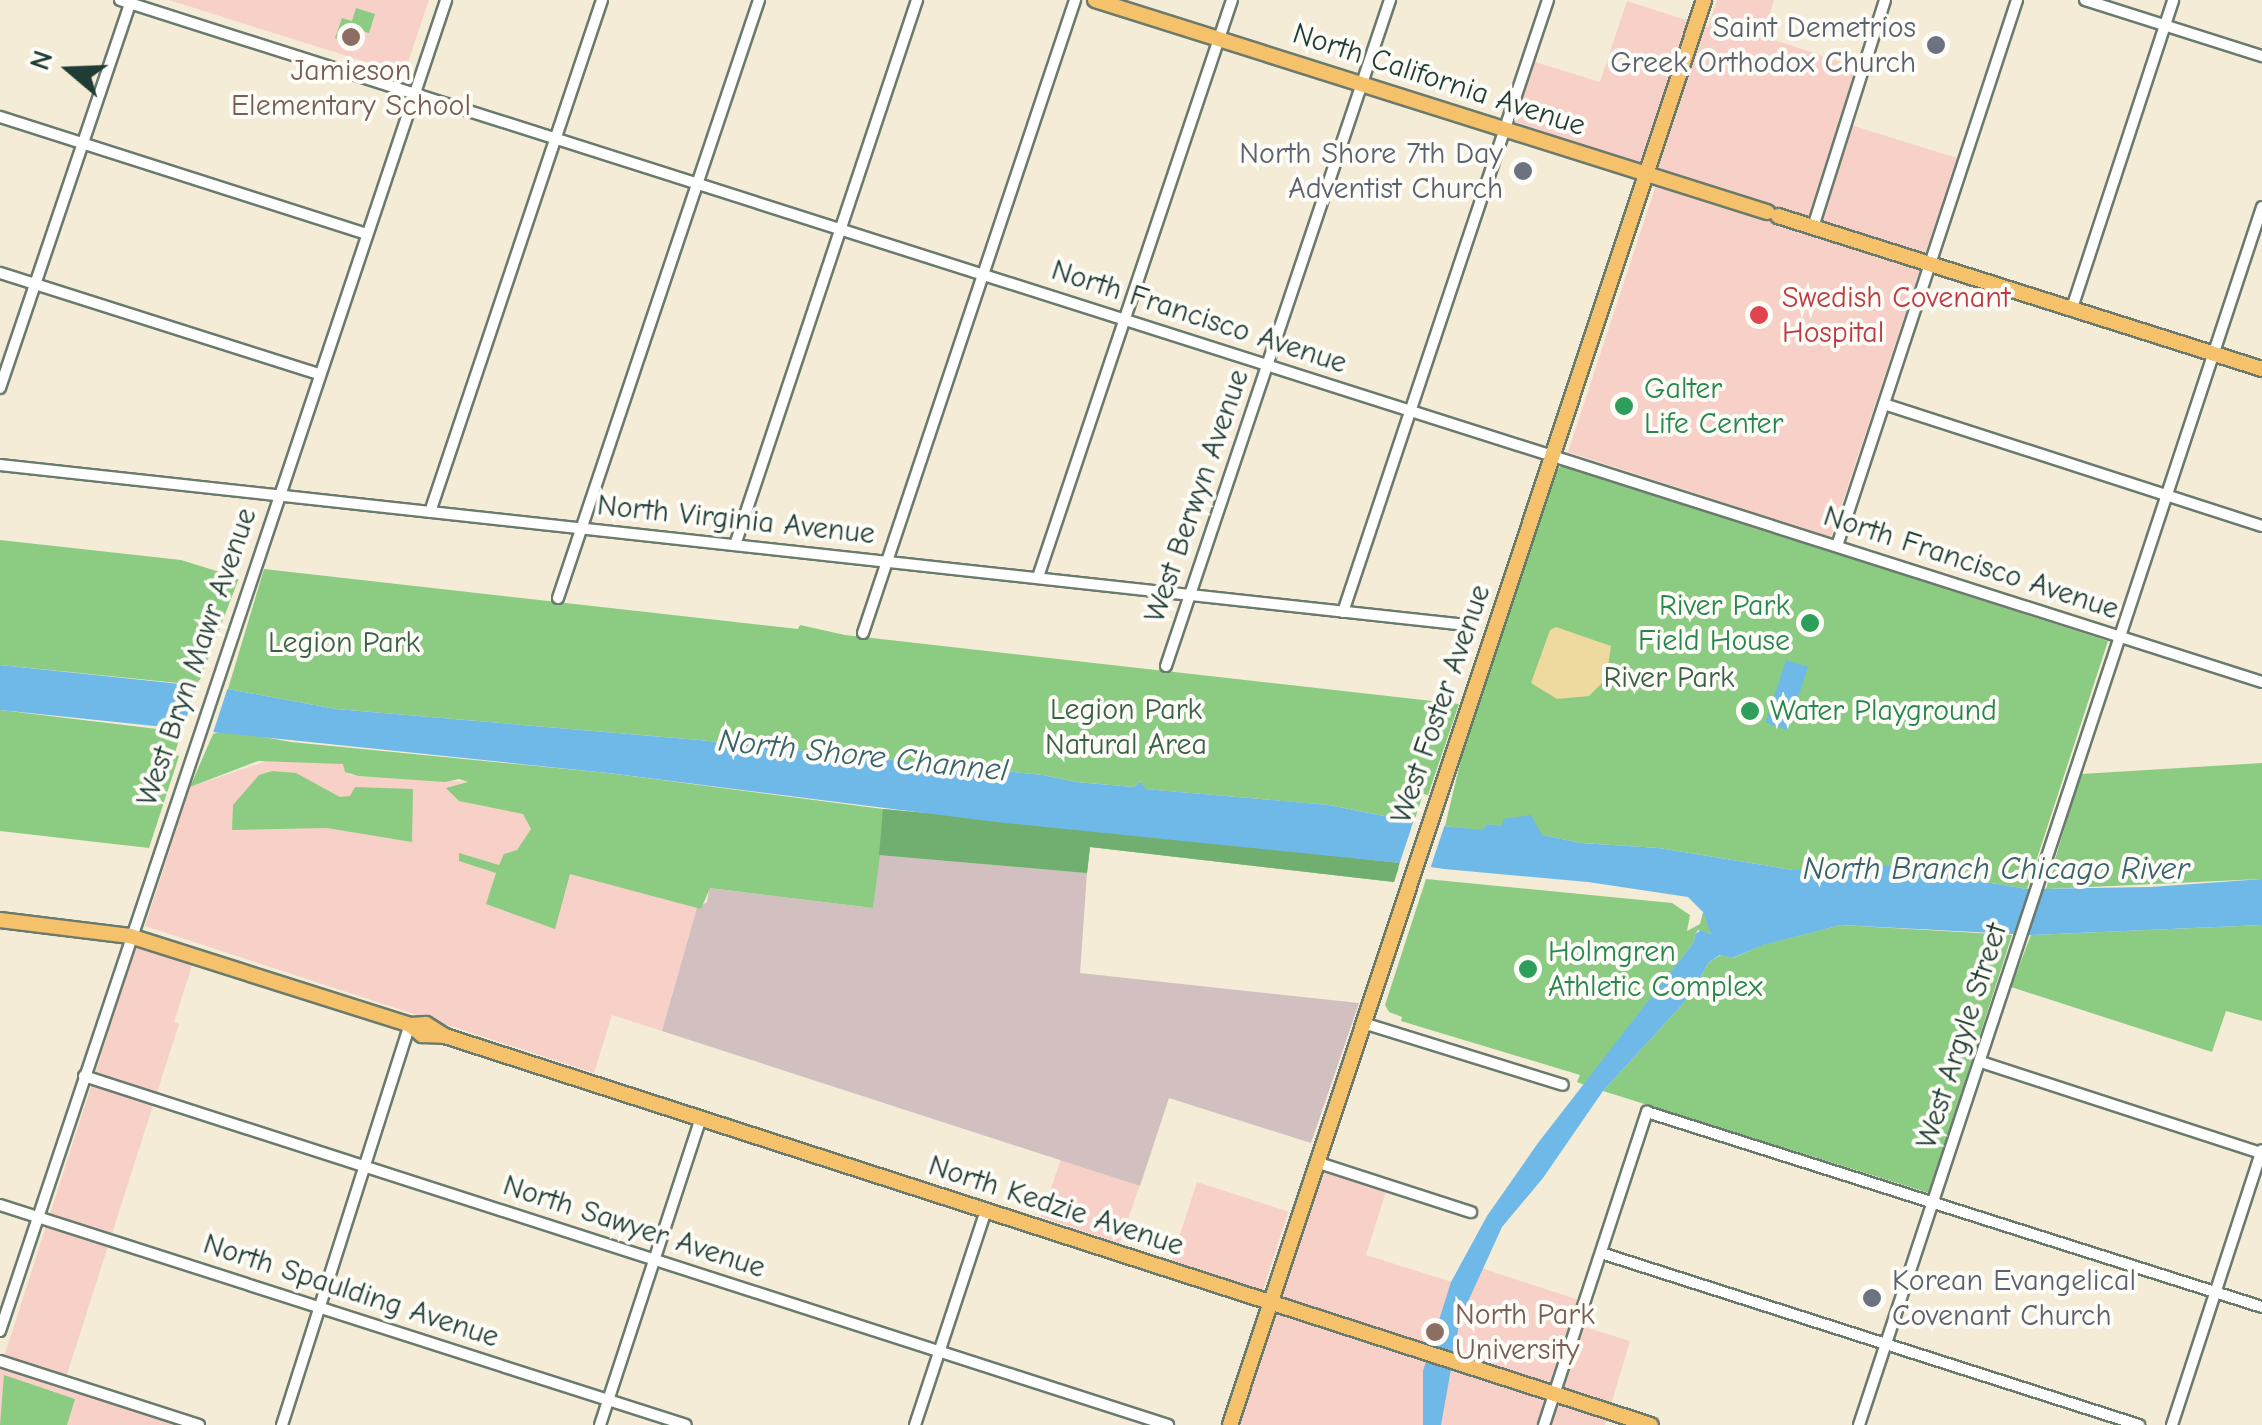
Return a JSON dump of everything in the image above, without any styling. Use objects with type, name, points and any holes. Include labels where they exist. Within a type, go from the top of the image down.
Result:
[{"type":"main road","name":"North California Avenue","points":[[1095,0],[2262,369]]},
{"type":"main road","name":"West Foster Avenue","points":[[1230,1425],[1704,0]]},
{"type":"main road","name":"North Kedzie Avenue","points":[[0,920],[130,936],[410,1026],[426,1024],[445,1036],[700,1120],[1651,1425]]},
{"type":"street","name":"West Bryn Mawr Avenue","points":[[0,1331],[446,0]]},
{"type":"street","points":[[430,512],[602,0]]},
{"type":"street","points":[[558,598],[759,0]]},
{"type":"street","points":[[735,545],[917,0]]},
{"type":"street","points":[[863,633],[1075,0]]},
{"type":"street","points":[[1038,578],[1232,0]]},
{"type":"street","name":"West Berwyn Avenue","points":[[1166,666],[1390,0]]},
{"type":"street","points":[[1343,612],[1548,0]]},
{"type":"street","points":[[1813,227],[1885,0]]},
{"type":"street","points":[[1837,546],[2016,0]]},
{"type":"street","points":[[2084,0],[2262,56]]},
{"type":"street","points":[[2072,308],[2174,0]]},
{"type":"street","name":"North Francisco Avenue","points":[[127,1],[2262,682]]},
{"type":"street","points":[[0,388],[127,1]]},
{"type":"street","points":[[0,118],[366,234]]},
{"type":"street","name":"West Argyle Street","points":[[1858,1425],[2262,207]]},
{"type":"street","points":[[0,272],[319,374]]},
{"type":"street","points":[[1884,404],[2262,526]]},
{"type":"street","name":"North Virginia Avenue","points":[[0,465],[1466,626]]},
{"type":"street","points":[[1363,1023],[1563,1085]]},
{"type":"street","points":[[282,1425],[410,1026]]},
{"type":"street","points":[[1980,1062],[2262,1151],[2172,1425]]},
{"type":"street","name":"North Sawyer Avenue","points":[[84,1076],[1168,1425]]},
{"type":"street","points":[[1544,1425],[1647,1112],[2262,1307]]},
{"type":"street","points":[[600,1425],[700,1120]]},
{"type":"street","points":[[1316,1162],[1470,1212]]},
{"type":"street","name":"North Spaulding Avenue","points":[[0,1205],[686,1425]]},
{"type":"street","points":[[915,1425],[985,1212]]},
{"type":"street","points":[[1601,1253],[2138,1425]]},
{"type":"street","points":[[0,1361],[199,1425]]},
{"type":"shaded area","name":"Jamieson Elementary School","points":[[169,0],[429,0],[404,74]]},
{"type":"shaded area","name":"Swedish Covenant Hospital","points":[[1717,0],[1774,0],[1763,36],[1858,68],[1841,122],[1957,158],[1831,537],[1568,452],[1661,170],[1512,121],[1532,61],[1600,82],[1627,1],[1708,27]]},
{"type":"shaded area","points":[[269,760],[344,764],[350,775],[358,776],[468,782],[698,908],[662,1031],[612,1015],[594,1073],[145,926],[190,787]]},
{"type":"shaded area","points":[[879,855],[1087,873],[1080,973],[1359,1003],[1311,1143],[1169,1098],[1140,1186],[662,1031],[697,908],[707,902],[709,888],[873,908]]},
{"type":"shaded area","points":[[136,947],[192,966],[174,1022],[179,1024],[63,1387],[179,1425],[0,1425],[0,1369]]},
{"type":"shaded area","points":[[1061,1159],[1139,1186],[1120,1244],[1041,1217]]},
{"type":"shaded area","name":"North Park University","points":[[1325,1164],[1388,1185],[1366,1255],[1471,1288],[1481,1268],[1579,1300],[1572,1323],[1630,1341],[1605,1425],[1240,1425]]},
{"type":"shaded area","points":[[1197,1182],[1288,1212],[1263,1291],[1171,1261]]},
{"type":"green space","points":[[356,8],[375,14],[369,33],[359,30],[354,44],[335,38],[342,18],[352,21]]},
{"type":"green space","name":"River Park","points":[[1562,465],[2108,641],[2027,889],[1932,873],[1793,870],[1659,848],[1581,843],[1487,824],[1484,831],[1445,826],[1463,751],[1556,471]]},
{"type":"green space","name":"Legion Park","points":[[0,540],[181,560],[239,578],[198,685],[0,665]]},
{"type":"green space","name":"Legion Park","points":[[264,569],[798,629],[800,625],[845,635],[1459,704],[1428,795],[1423,794],[1414,822],[1329,805],[1144,789],[1141,781],[1134,787],[1076,782],[1043,775],[699,740],[336,709],[228,689]]},
{"type":"green space","points":[[0,710],[182,732],[174,755],[179,756],[149,848],[0,831]]},
{"type":"green space","points":[[225,730],[291,742],[608,773],[883,809],[1400,863],[1394,882],[1090,847],[1087,873],[880,855],[873,908],[710,888],[701,909],[570,874],[555,929],[486,904],[496,873],[459,861],[459,853],[499,865],[504,854],[517,850],[531,829],[523,814],[459,801],[446,788],[468,782],[459,779],[445,782],[358,776],[345,772],[343,764],[258,761],[190,787],[213,734]]},
{"type":"green space","points":[[2262,763],[2262,879],[2046,889],[2081,774]]},
{"type":"green space","points":[[272,771],[296,773],[340,797],[350,796],[355,787],[413,789],[412,842],[327,828],[232,830],[233,805],[259,775]]},
{"type":"green space","points":[[883,809],[1400,863],[1394,882],[1090,847],[1087,873],[879,855]]},
{"type":"green space","name":"Holmgren Athletic Complex","points":[[1426,879],[1672,903],[1690,915],[1687,931],[1700,924],[1703,912],[1712,934],[1698,930],[1694,942],[1585,1085],[1577,1082],[1580,1075],[1401,1021],[1402,1017],[1389,1012],[1385,1005]]},
{"type":"green space","points":[[1841,925],[2012,935],[1929,1193],[1603,1091],[1691,995],[1708,963],[1721,955],[1733,958],[1762,945]]},
{"type":"green space","points":[[2262,925],[2262,1021],[2226,1011],[2212,1052],[2011,987],[2031,935]]},
{"type":"green space","points":[[4,1375],[75,1399],[67,1425],[0,1425]]},
{"type":"sand","points":[[1556,627],[1611,646],[1606,679],[1589,696],[1557,699],[1531,683],[1550,630]]},
{"type":"water","points":[[1786,660],[1808,667],[1787,730],[1766,723]]},
{"type":"water","points":[[0,665],[228,689],[336,709],[699,740],[1043,775],[1076,782],[1134,787],[1141,781],[1145,789],[1329,805],[1414,822],[1411,828],[1442,832],[1444,826],[1483,830],[1487,824],[1502,826],[1503,819],[1531,815],[1542,835],[1581,843],[1659,848],[1793,870],[1843,868],[1855,860],[2027,889],[2151,887],[2262,879],[2262,925],[2031,935],[1841,925],[1763,945],[1732,958],[1720,955],[1708,963],[1691,995],[1603,1091],[1543,1178],[1502,1227],[1460,1319],[1441,1425],[1423,1425],[1423,1371],[1451,1282],[1487,1216],[1538,1143],[1694,942],[1695,934],[1701,930],[1711,934],[1703,912],[1688,897],[1588,882],[1430,867],[1433,859],[1403,855],[1400,863],[996,822],[608,773],[0,710]]},
{"type":"pier","points":[[199,680],[229,684],[211,739],[180,737]]},
{"type":"pier","points":[[1415,817],[1418,825],[1439,827],[1446,821],[1429,872],[1426,863],[1406,861],[1398,868]]},
{"type":"place","name":"Jamieson Elementary School","points":[[351,37]]},
{"type":"place","name":"Saint Demetrios Greek Orthodox Church","points":[[1936,45]]},
{"type":"place","name":"North Shore 7th Day Adventist Church","points":[[1523,171]]},
{"type":"place","name":"Swedish Covenant Hospital","points":[[1759,315]]},
{"type":"place","name":"Galter Life Center","points":[[1624,406]]},
{"type":"place","name":"River Park Field House","points":[[1810,623]]},
{"type":"place","name":"Water Playground","points":[[1750,711]]},
{"type":"place","name":"Holmgren Athletic Complex","points":[[1528,969]]},
{"type":"place","name":"Korean Evangelical Covenant Church","points":[[1872,1298]]},
{"type":"place","name":"North Park University","points":[[1435,1332]]},
{"type":"park label","name":"Legion Park Natural Area","points":[[1126,727]]},
{"type":"water label","name":"North Shore Channel","points":[[863,756]]},
{"type":"water label","name":"North Branch Chicago River","points":[[1996,869]]}]
